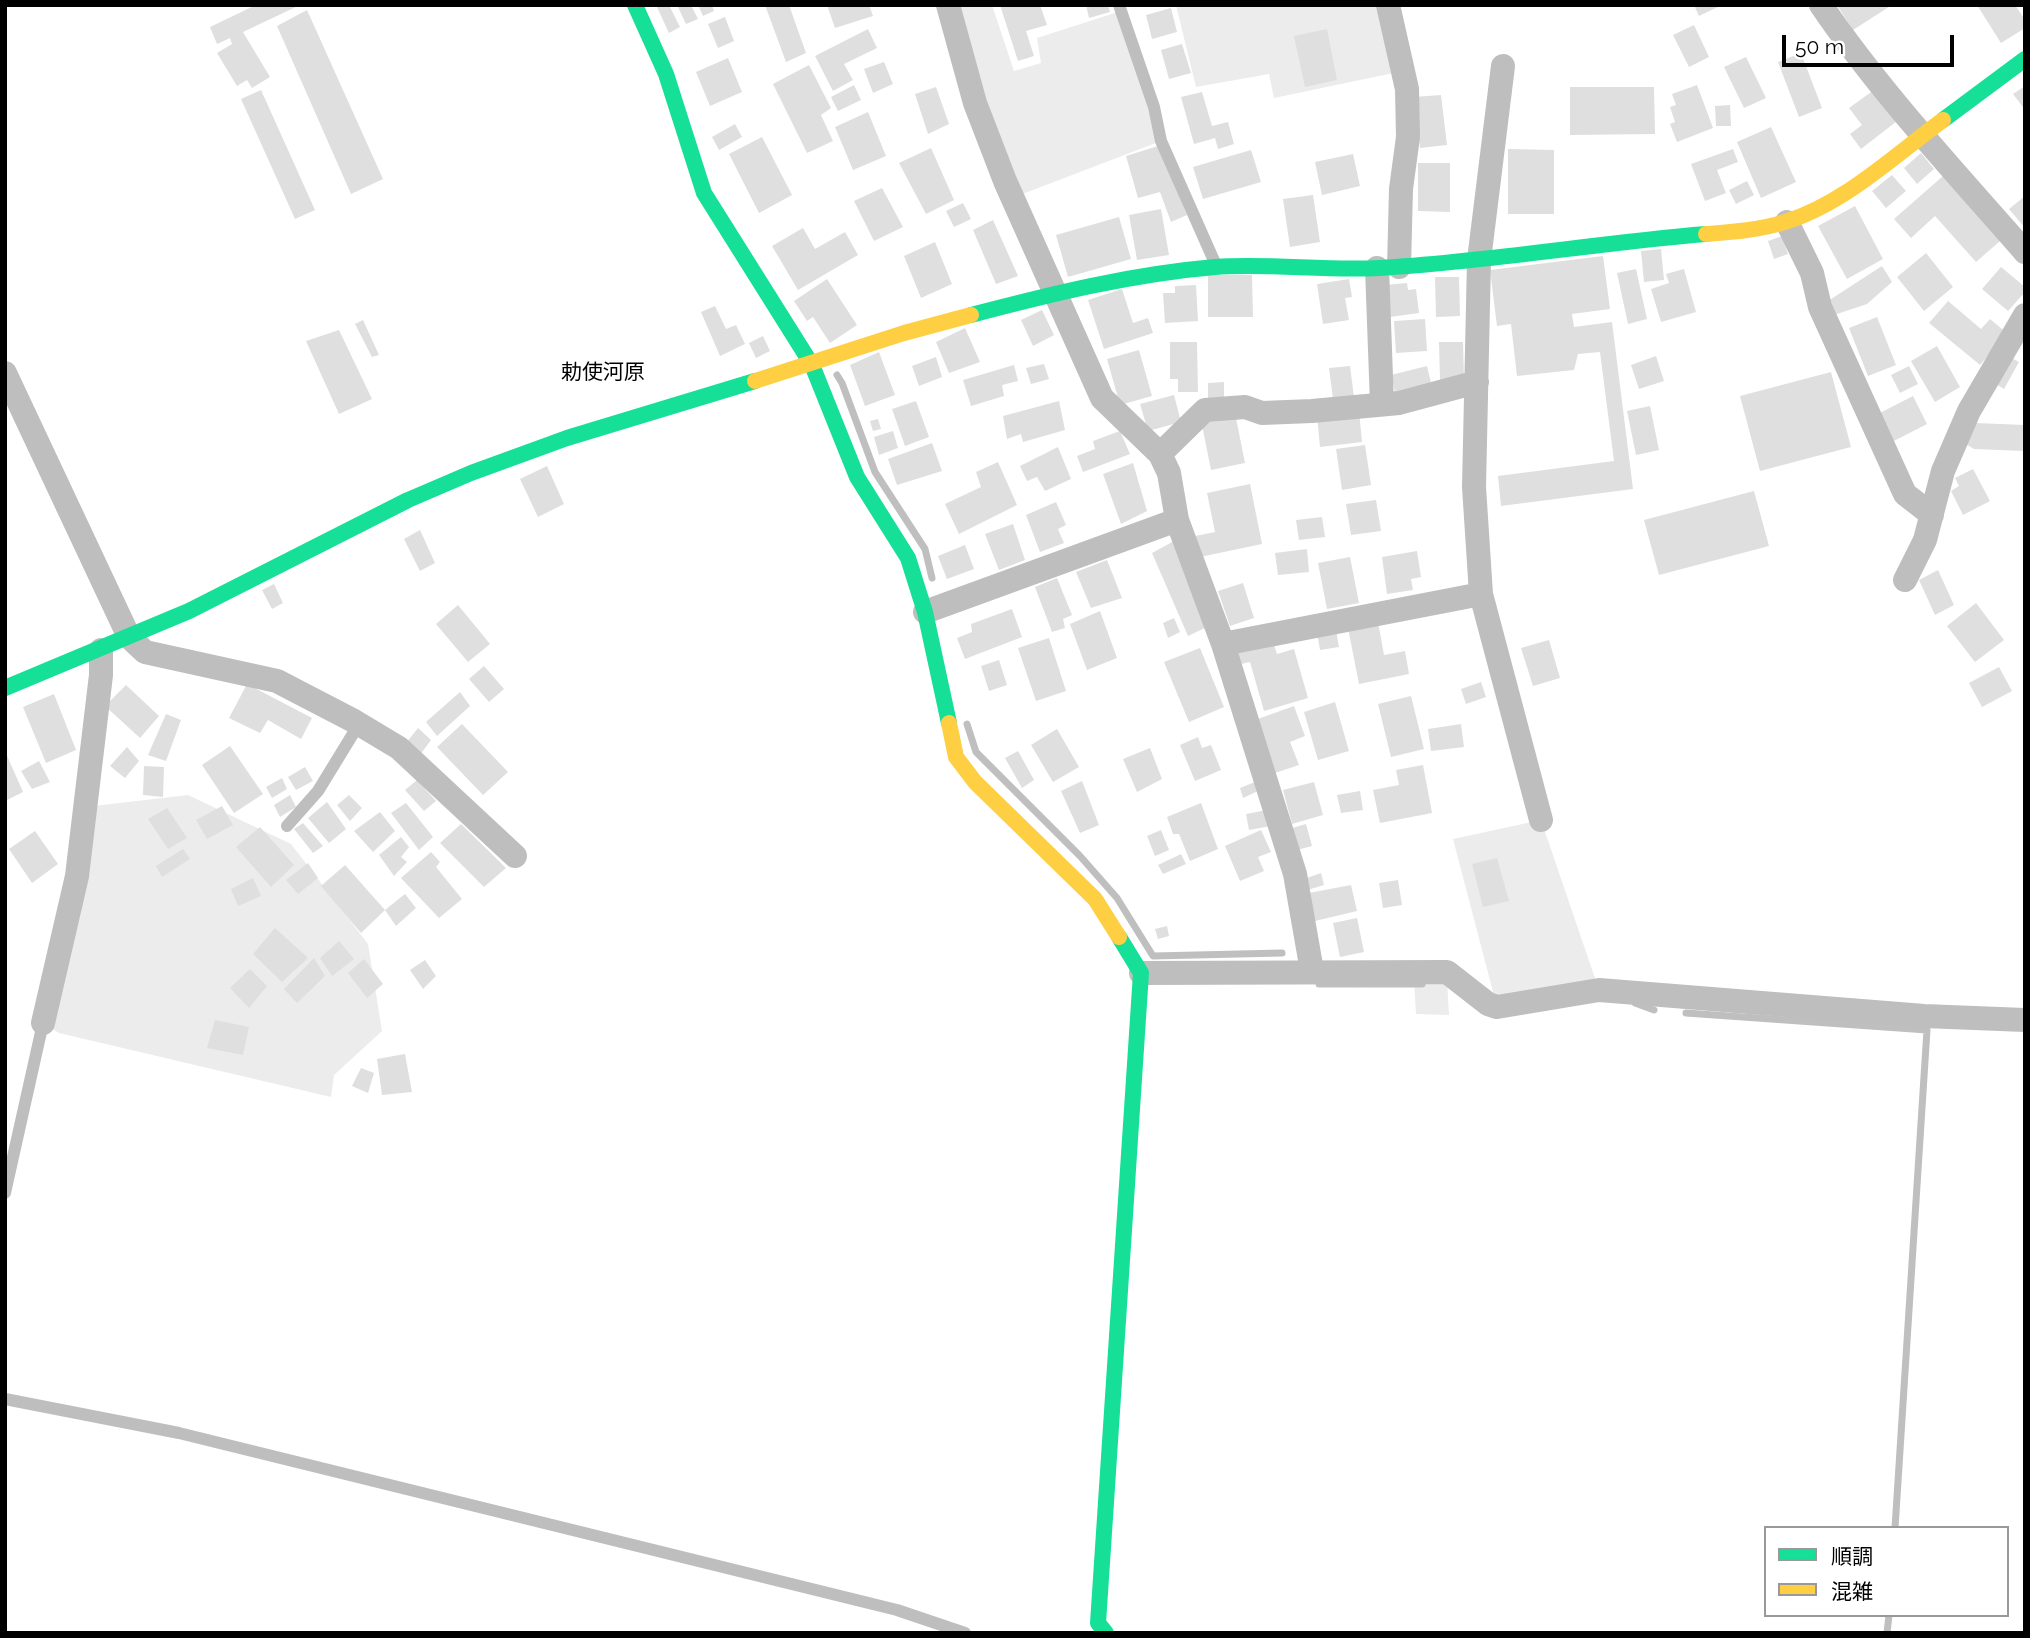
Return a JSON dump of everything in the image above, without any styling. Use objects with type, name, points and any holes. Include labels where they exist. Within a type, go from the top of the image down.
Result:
[{"type":"street","points":[[635,5],[666,74],[704,193],[812,365],[857,477],[908,558],[925,612],[956,758],[975,782],[1095,899],[1141,972],[1098,1623],[1106,1633]]},
{"type":"street","points":[[948,5],[975,103],[1005,181],[1102,398],[1160,454],[1169,473],[1177,520],[1223,644],[1295,874],[1312,971]]},
{"type":"street","points":[[1382,404],[1388,267],[1408,137],[1407,89],[1388,5]]},
{"type":"street","points":[[1821,5],[1844,38],[1922,134],[2025,252]]},
{"type":"street","points":[[5,688],[101,650],[209,602],[399,504],[474,472],[649,412],[812,365],[829,356],[1055,293],[1134,277],[1217,267],[1388,267],[1479,260],[1645,239],[1746,231],[1787,222],[1839,196],[2025,59]]},
{"type":"street","points":[[1503,66],[1479,260],[1474,487],[1481,594],[1541,820]]},
{"type":"street","points":[[1787,222],[1812,273],[1819,307],[1905,494],[1932,515]]},
{"type":"street","points":[[1905,580],[1925,540],[1943,471],[1969,411],[2025,315]]},
{"type":"street","points":[[5,373],[129,637],[145,652],[277,681],[359,724],[399,748],[515,856]]},
{"type":"street","points":[[1160,454],[1205,410],[1245,407],[1262,412],[1312,411],[1382,404],[1477,382]]},
{"type":"street","points":[[925,612],[1177,520]]},
{"type":"street","points":[[1223,644],[1481,594]]},
{"type":"street","points":[[43,1023],[77,876],[101,675],[101,650]]},
{"type":"street","points":[[1141,972],[1447,972],[1488,1004],[1497,1007],[1598,990],[1911,1016],[2025,1020]]},
{"type":"lane","points":[[1119,5],[1154,107],[1161,141],[1217,267]]},
{"type":"lane","points":[[287,826],[318,791],[359,724]]},
{"type":"lane","points":[[5,1193],[43,1023]]},
{"type":"lane","points":[[5,1399],[189,1435],[897,1610],[965,1633]]},
{"type":"shaded area","points":[[957,5],[992,5],[1014,71],[1041,63],[1037,38],[1121,11],[1161,141],[1012,198]]},
{"type":"shaded area","points":[[1176,5],[1388,5],[1403,71],[1274,98],[1269,74],[1196,87]]},
{"type":"shaded area","points":[[188,795],[291,844],[368,944],[382,1031],[334,1075],[331,1097],[59,1033],[43,1023],[85,807]]},
{"type":"shaded area","points":[[1541,820],[1599,990],[1497,1007],[1453,839]]},
{"type":"shaded area","points":[[1447,980],[1449,1015],[1416,1014],[1414,981]]},
{"type":"building","points":[[256,5],[300,5],[243,32],[270,77],[252,88],[247,80],[237,86],[217,53],[232,44],[230,38],[217,44],[210,27]]},
{"type":"building","points":[[656,5],[669,5],[680,27],[669,33]]},
{"type":"building","points":[[677,5],[691,5],[698,19],[686,24]]},
{"type":"building","points":[[698,5],[712,5],[714,11],[703,16]]},
{"type":"building","points":[[765,5],[789,5],[806,53],[786,62]]},
{"type":"building","points":[[827,5],[869,5],[873,16],[835,28]]},
{"type":"building","points":[[1000,5],[1040,5],[1047,25],[1026,31],[1034,56],[1018,61]]},
{"type":"building","points":[[1086,5],[1108,5],[1110,12],[1089,18]]},
{"type":"building","points":[[1694,5],[1722,5],[1699,16]]},
{"type":"building","points":[[1837,5],[1892,5],[1853,30]]},
{"type":"building","points":[[1977,5],[2015,5],[2025,20],[2025,28],[2001,43]]},
{"type":"building","points":[[1171,8],[1177,32],[1152,39],[1146,15]]},
{"type":"building","points":[[307,10],[383,179],[351,194],[277,26]]},
{"type":"building","points":[[725,17],[734,41],[718,48],[708,24]]},
{"type":"building","points":[[1694,25],[1709,57],[1689,67],[1673,35]]},
{"type":"building","points":[[868,29],[877,48],[844,64],[853,80],[833,91],[815,56]]},
{"type":"building","points":[[1327,29],[1337,80],[1305,87],[1294,36]]},
{"type":"building","points":[[1182,44],[1191,73],[1169,79],[1161,50]]},
{"type":"building","points":[[1801,53],[1822,108],[1799,117],[1778,62]]},
{"type":"building","points":[[1746,57],[1766,98],[1744,108],[1724,67]]},
{"type":"building","points":[[728,58],[742,92],[710,106],[696,72]]},
{"type":"building","points":[[884,62],[893,84],[873,93],[864,69]]},
{"type":"building","points":[[809,65],[831,108],[821,115],[833,141],[807,153],[773,84]]},
{"type":"building","points":[[854,85],[861,100],[838,111],[831,97]]},
{"type":"building","points":[[1697,85],[1713,128],[1677,142],[1670,124],[1675,122],[1670,107],[1676,105],[1672,94]]},
{"type":"building","points":[[2025,86],[2025,110],[2013,94]]},
{"type":"building","points":[[936,87],[949,124],[928,134],[915,94]]},
{"type":"building","points":[[1570,87],[1654,87],[1655,134],[1570,135]]},
{"type":"building","points":[[261,90],[315,210],[295,219],[241,99]]},
{"type":"building","points":[[1874,90],[1897,121],[1861,149],[1850,134],[1862,125],[1849,108]]},
{"type":"building","points":[[1202,92],[1212,126],[1228,122],[1234,144],[1218,149],[1215,138],[1194,144],[1181,97]]},
{"type":"building","points":[[1441,95],[1447,145],[1420,148],[1414,97]]},
{"type":"building","points":[[1730,105],[1731,126],[1716,126],[1715,106]]},
{"type":"building","points":[[868,112],[886,156],[853,170],[835,127]]},
{"type":"building","points":[[735,124],[742,137],[719,150],[712,137]]},
{"type":"building","points":[[1771,127],[1796,182],[1761,198],[1737,142]]},
{"type":"building","points":[[762,137],[792,195],[759,213],[729,154]]},
{"type":"building","points":[[1158,146],[1187,215],[1171,222],[1160,192],[1138,198],[1126,156]]},
{"type":"building","points":[[931,148],[954,200],[926,214],[899,163]]},
{"type":"building","points":[[1508,149],[1554,150],[1554,214],[1508,214]]},
{"type":"building","points":[[1733,149],[1738,162],[1717,170],[1726,193],[1705,201],[1691,164]]},
{"type":"building","points":[[1251,150],[1261,182],[1203,199],[1193,167]]},
{"type":"building","points":[[1921,153],[1934,169],[1917,184],[1904,168]]},
{"type":"building","points":[[1353,154],[1360,186],[1322,195],[1315,162]]},
{"type":"building","points":[[1418,163],[1450,163],[1450,212],[1418,211]]},
{"type":"building","points":[[1892,175],[1906,191],[1886,208],[1872,191]]},
{"type":"building","points":[[1943,176],[2000,241],[1976,262],[1935,216],[1911,238],[1894,219]]},
{"type":"building","points":[[1747,181],[1754,195],[1736,204],[1729,190]]},
{"type":"building","points":[[882,188],[903,227],[874,241],[854,201]]},
{"type":"building","points":[[1313,195],[1320,242],[1290,247],[1283,199]]},
{"type":"building","points":[[2025,196],[2025,228],[2009,209]]},
{"type":"building","points":[[963,203],[971,219],[954,227],[946,211]]},
{"type":"building","points":[[1855,206],[1883,259],[1847,279],[1818,226]]},
{"type":"building","points":[[1161,209],[1169,255],[1137,260],[1129,215]]},
{"type":"building","points":[[1119,217],[1131,259],[1068,277],[1056,235]]},
{"type":"building","points":[[993,220],[1018,276],[996,284],[973,230]]},
{"type":"building","points":[[803,228],[815,249],[845,232],[858,255],[798,290],[772,246]]},
{"type":"building","points":[[1782,236],[1788,254],[1774,259],[1768,241]]},
{"type":"building","points":[[935,242],[952,284],[921,298],[904,256]]},
{"type":"building","points":[[1661,249],[1664,280],[1644,282],[1641,251]]},
{"type":"building","points":[[1926,253],[1953,287],[1924,311],[1897,277]]},
{"type":"building","points":[[1603,256],[1610,309],[1572,314],[1574,327],[1612,322],[1633,489],[1501,506],[1498,476],[1614,461],[1600,352],[1578,354],[1574,370],[1517,376],[1511,324],[1497,326],[1490,270]]},
{"type":"building","points":[[1882,266],[1892,282],[1867,304],[1834,315],[1828,301]]},
{"type":"building","points":[[2001,267],[2025,287],[2025,292],[2008,311],[1982,289]]},
{"type":"building","points":[[1636,269],[1647,319],[1628,324],[1617,273]]},
{"type":"building","points":[[1684,269],[1696,312],[1661,322],[1651,289],[1669,283],[1666,274]]},
{"type":"building","points":[[1208,275],[1252,275],[1253,317],[1208,317]]},
{"type":"building","points":[[1435,277],[1459,277],[1460,316],[1436,317]]},
{"type":"building","points":[[827,279],[857,325],[830,343],[813,317],[807,321],[794,301]]},
{"type":"building","points":[[1349,279],[1352,297],[1345,298],[1349,320],[1323,324],[1317,284]]},
{"type":"building","points":[[1407,283],[1408,290],[1416,289],[1419,313],[1390,317],[1385,285]]},
{"type":"building","points":[[1196,285],[1198,321],[1165,323],[1163,293],[1175,293],[1175,286]]},
{"type":"building","points":[[1122,289],[1133,323],[1148,318],[1153,333],[1104,349],[1088,300]]},
{"type":"building","points":[[1948,301],[1981,329],[1990,319],[2007,333],[1980,365],[1929,323]]},
{"type":"building","points":[[715,306],[726,329],[736,325],[745,344],[720,356],[701,312]]},
{"type":"building","points":[[1042,310],[1054,335],[1033,346],[1021,320]]},
{"type":"building","points":[[1877,317],[1896,365],[1868,376],[1849,328]]},
{"type":"building","points":[[1425,319],[1427,351],[1396,353],[1394,321]]},
{"type":"building","points":[[363,320],[379,355],[372,357],[355,324]]},
{"type":"building","points":[[965,328],[980,362],[949,373],[936,342]]},
{"type":"building","points":[[339,330],[372,399],[339,414],[306,341]]},
{"type":"building","points":[[763,336],[770,351],[756,358],[749,343]]},
{"type":"building","points":[[1170,342],[1197,342],[1198,392],[1178,392],[1178,379],[1170,379]]},
{"type":"building","points":[[1439,342],[1463,342],[1464,379],[1440,380]]},
{"type":"building","points":[[1937,346],[1960,387],[1935,402],[1911,361]]},
{"type":"building","points":[[1139,350],[1152,396],[1120,405],[1107,359]]},
{"type":"building","points":[[879,352],[895,395],[865,406],[850,365]]},
{"type":"building","points":[[1656,356],[1664,381],[1639,389],[1631,365]]},
{"type":"building","points":[[936,357],[942,377],[919,386],[912,366]]},
{"type":"building","points":[[2010,357],[2019,362],[2004,389],[1994,383]]},
{"type":"building","points":[[1044,364],[1049,379],[1031,384],[1026,368]]},
{"type":"building","points":[[1014,365],[1018,381],[1002,385],[1004,396],[971,406],[963,380]]},
{"type":"building","points":[[1350,366],[1354,397],[1333,399],[1329,368]]},
{"type":"building","points":[[1427,366],[1432,387],[1396,396],[1391,375]]},
{"type":"building","points":[[1909,366],[1918,384],[1900,393],[1891,375]]},
{"type":"building","points":[[1831,372],[1851,447],[1760,471],[1740,396]]},
{"type":"building","points":[[1224,382],[1224,397],[1208,398],[1208,383]]},
{"type":"building","points":[[1174,395],[1181,422],[1148,431],[1140,404]]},
{"type":"building","points":[[1913,396],[1927,424],[1890,443],[1876,415]]},
{"type":"building","points":[[916,401],[929,437],[905,446],[892,409]]},
{"type":"building","points":[[1059,401],[1065,430],[1023,442],[1021,434],[1007,439],[1003,416]]},
{"type":"building","points":[[1650,406],[1659,450],[1636,455],[1627,411]]},
{"type":"building","points":[[1359,411],[1362,442],[1320,447],[1317,416]]},
{"type":"building","points":[[1235,413],[1245,463],[1211,470],[1201,420]]},
{"type":"building","points":[[878,419],[881,429],[873,431],[870,421]]},
{"type":"building","points":[[1976,423],[2025,425],[2025,451],[1974,449],[1964,443]]},
{"type":"building","points":[[893,431],[898,448],[879,455],[874,437]]},
{"type":"building","points":[[1120,431],[1130,454],[1083,472],[1077,456],[1095,449],[1093,441]]},
{"type":"building","points":[[932,443],[942,471],[897,485],[888,459]]},
{"type":"building","points":[[1365,445],[1371,485],[1342,490],[1336,449]]},
{"type":"building","points":[[1058,447],[1071,479],[1045,491],[1037,477],[1027,481],[1020,466]]},
{"type":"building","points":[[998,462],[1017,505],[959,534],[945,504],[981,487],[976,472]]},
{"type":"building","points":[[1133,463],[1147,511],[1121,524],[1103,474]]},
{"type":"building","points":[[547,466],[564,504],[538,517],[520,479]]},
{"type":"building","points":[[1973,469],[1990,501],[1963,515],[1951,491],[1959,486],[1955,478]]},
{"type":"building","points":[[1250,484],[1262,544],[1200,557],[1195,536],[1215,532],[1207,493]]},
{"type":"building","points":[[1754,491],[1769,546],[1659,575],[1644,520]]},
{"type":"building","points":[[1376,500],[1381,531],[1351,535],[1346,504]]},
{"type":"building","points":[[1056,502],[1066,525],[1058,529],[1064,543],[1040,552],[1026,515]]},
{"type":"building","points":[[1322,517],[1325,537],[1299,540],[1296,520]]},
{"type":"building","points":[[1013,524],[1025,560],[999,570],[985,534]]},
{"type":"building","points":[[420,530],[435,563],[420,571],[404,539]]},
{"type":"building","points":[[1174,541],[1209,626],[1188,636],[1152,553]]},
{"type":"building","points":[[965,545],[974,569],[947,579],[938,556]]},
{"type":"building","points":[[1307,549],[1309,572],[1278,575],[1275,553]]},
{"type":"building","points":[[1417,551],[1421,577],[1411,579],[1413,590],[1387,594],[1382,557]]},
{"type":"building","points":[[1350,557],[1359,603],[1327,609],[1318,563]]},
{"type":"building","points":[[1107,560],[1122,598],[1091,608],[1076,572]]},
{"type":"building","points":[[1938,570],[1954,605],[1935,615],[1919,580]]},
{"type":"building","points":[[1057,578],[1072,615],[1063,619],[1065,628],[1052,632],[1035,587]]},
{"type":"building","points":[[1243,583],[1254,618],[1230,626],[1218,591]]},
{"type":"building","points":[[274,584],[283,603],[272,609],[262,590]]},
{"type":"building","points":[[1976,603],[2004,640],[1975,662],[1947,626]]},
{"type":"building","points":[[458,605],[490,644],[468,662],[436,624]]},
{"type":"building","points":[[1012,609],[1022,637],[965,659],[957,638],[972,632],[971,624]]},
{"type":"building","points":[[1100,611],[1117,658],[1087,670],[1070,624]]},
{"type":"building","points":[[1174,618],[1180,632],[1168,638],[1163,623]]},
{"type":"building","points":[[1378,622],[1384,655],[1405,651],[1409,674],[1359,684],[1348,628]]},
{"type":"building","points":[[1336,630],[1339,647],[1320,650],[1317,633]]},
{"type":"building","points":[[1049,638],[1066,691],[1036,701],[1018,648]]},
{"type":"building","points":[[1272,638],[1277,654],[1294,649],[1308,698],[1264,711],[1250,662],[1241,664],[1236,648]]},
{"type":"building","points":[[1549,640],[1560,678],[1533,686],[1521,648]]},
{"type":"building","points":[[1200,648],[1224,707],[1189,722],[1164,662]]},
{"type":"building","points":[[999,660],[1007,685],[989,691],[981,666]]},
{"type":"building","points":[[484,666],[504,689],[489,702],[469,679]]},
{"type":"building","points":[[1999,667],[2012,691],[1982,707],[1969,683]]},
{"type":"building","points":[[1481,682],[1486,697],[1466,704],[1461,689]]},
{"type":"building","points":[[247,684],[312,718],[301,739],[268,720],[260,733],[229,718]]},
{"type":"building","points":[[126,685],[159,716],[140,738],[105,706]]},
{"type":"building","points":[[460,692],[470,706],[437,736],[426,722]]},
{"type":"building","points":[[54,694],[76,750],[46,763],[23,707]]},
{"type":"building","points":[[1411,696],[1424,749],[1391,757],[1378,704]]},
{"type":"building","points":[[1335,702],[1349,751],[1318,760],[1304,712]]},
{"type":"building","points":[[1294,706],[1305,736],[1290,742],[1299,765],[1275,773],[1255,720]]},
{"type":"building","points":[[166,714],[181,720],[166,761],[148,755]]},
{"type":"building","points":[[462,724],[508,772],[483,795],[437,747]]},
{"type":"building","points":[[1461,724],[1464,747],[1431,751],[1428,729]]},
{"type":"building","points":[[418,728],[431,740],[420,755],[406,743]]},
{"type":"building","points":[[1057,729],[1079,767],[1053,782],[1031,745]]},
{"type":"building","points":[[1198,737],[1202,748],[1211,745],[1221,770],[1195,781],[1180,745]]},
{"type":"building","points":[[230,746],[263,794],[234,813],[202,765]]},
{"type":"building","points":[[127,747],[139,761],[125,778],[110,766]]},
{"type":"building","points":[[1150,748],[1162,779],[1137,792],[1123,759]]},
{"type":"building","points":[[5,751],[23,792],[5,801]]},
{"type":"building","points":[[1018,751],[1034,780],[1022,788],[1005,758]]},
{"type":"building","points":[[39,761],[50,782],[32,789],[21,771]]},
{"type":"building","points":[[1423,765],[1432,813],[1380,823],[1373,790],[1399,785],[1396,770]]},
{"type":"building","points":[[144,766],[164,767],[163,797],[143,795]]},
{"type":"building","points":[[305,767],[313,781],[296,790],[288,777]]},
{"type":"building","points":[[282,778],[287,789],[272,798],[266,787]]},
{"type":"building","points":[[417,780],[436,801],[424,811],[405,790]]},
{"type":"building","points":[[1082,781],[1099,825],[1080,833],[1061,791]]},
{"type":"building","points":[[1255,782],[1258,791],[1243,798],[1240,788]]},
{"type":"building","points":[[1314,782],[1323,815],[1292,824],[1283,790]]},
{"type":"building","points":[[1360,791],[1363,810],[1341,813],[1337,795]]},
{"type":"building","points":[[290,795],[296,807],[280,817],[274,805]]},
{"type":"building","points":[[349,795],[362,808],[350,821],[337,805]]},
{"type":"building","points":[[327,802],[346,829],[329,843],[308,818]]},
{"type":"building","points":[[406,803],[433,837],[419,850],[391,813]]},
{"type":"building","points":[[1201,803],[1218,849],[1190,861],[1179,834],[1173,834],[1167,817]]},
{"type":"building","points":[[222,806],[233,825],[207,839],[196,820]]},
{"type":"building","points":[[167,808],[187,838],[168,849],[148,819]]},
{"type":"building","points":[[1267,810],[1271,826],[1249,830],[1246,814]]},
{"type":"building","points":[[380,812],[395,831],[373,852],[354,831]]},
{"type":"building","points":[[303,823],[323,846],[313,853],[294,829]]},
{"type":"building","points":[[461,824],[506,868],[484,887],[440,843]]},
{"type":"building","points":[[1306,824],[1312,846],[1297,850],[1292,828]]},
{"type":"building","points":[[260,827],[294,865],[271,887],[236,847]]},
{"type":"building","points":[[1161,830],[1169,850],[1155,856],[1147,836]]},
{"type":"building","points":[[1261,830],[1271,852],[1258,857],[1264,871],[1240,881],[1225,846]]},
{"type":"building","points":[[35,831],[58,864],[32,883],[9,849]]},
{"type":"building","points":[[401,837],[409,847],[401,857],[407,862],[394,876],[379,855]]},
{"type":"building","points":[[183,849],[190,859],[162,877],[156,866]]},
{"type":"building","points":[[431,852],[440,862],[436,867],[462,899],[439,918],[401,878]]},
{"type":"building","points":[[1181,854],[1186,864],[1163,874],[1158,865]]},
{"type":"building","points":[[1497,858],[1509,901],[1483,907],[1472,864]]},
{"type":"building","points":[[308,863],[318,878],[298,894],[286,880]]},
{"type":"building","points":[[345,865],[385,910],[361,933],[321,886]]},
{"type":"building","points":[[1321,873],[1324,885],[1304,891],[1301,880]]},
{"type":"building","points":[[253,878],[261,896],[238,906],[231,889]]},
{"type":"building","points":[[1398,880],[1402,905],[1383,908],[1379,883]]},
{"type":"building","points":[[1351,885],[1357,911],[1315,921],[1309,893]]},
{"type":"building","points":[[405,894],[416,908],[396,926],[385,910]]},
{"type":"building","points":[[1357,918],[1364,952],[1340,957],[1333,923]]},
{"type":"building","points":[[1167,926],[1169,936],[1158,939],[1155,929]]},
{"type":"building","points":[[275,928],[308,958],[282,982],[253,954]]},
{"type":"building","points":[[339,941],[354,959],[332,976],[320,958]]},
{"type":"building","points":[[314,958],[325,976],[297,1003],[284,989]]},
{"type":"building","points":[[364,959],[383,984],[367,998],[348,973]]},
{"type":"building","points":[[425,960],[436,976],[423,989],[410,970]]},
{"type":"building","points":[[250,969],[267,986],[249,1008],[230,988]]},
{"type":"building","points":[[215,1020],[249,1027],[243,1055],[207,1048]]},
{"type":"building","points":[[405,1054],[412,1092],[382,1095],[377,1059]]},
{"type":"building","points":[[361,1068],[374,1073],[368,1093],[352,1086]]},
{"type":"waterway","points":[[837,375],[875,472],[925,549],[932,578]]},
{"type":"waterway","points":[[967,724],[976,752],[1080,856],[1117,898],[1153,956],[1282,953]]},
{"type":"waterway","points":[[1319,984],[1422,984]]},
{"type":"waterway","points":[[1635,1003],[1654,1010]]},
{"type":"waterway","points":[[1686,1013],[1927,1030],[1895,1526]]},
{"type":"waterway","points":[[1887,1633],[1889,1617]]},
{"type":"traffic: fast","points":[[635,5],[666,74],[704,193],[812,365],[857,477],[908,558],[925,612],[949,723]]},
{"type":"traffic: fast","points":[[1943,120],[2025,59]]},
{"type":"traffic: fast","points":[[971,315],[1092,286],[1184,270],[1235,266],[1359,269],[1420,265],[1706,234]]},
{"type":"traffic: fast","points":[[5,688],[189,611],[408,500],[471,473],[567,438],[755,381]]},
{"type":"traffic: fast","points":[[1106,1633],[1098,1623],[1141,973],[1119,937]]},
{"type":"traffic: slow","points":[[1706,234],[1766,227],[1807,214],[1848,191],[1943,120]]},
{"type":"traffic: slow","points":[[755,381],[904,333],[971,315]]},
{"type":"traffic: slow","points":[[949,723],[956,757],[975,782],[1095,899],[1119,937]]},
{"type":"district","name":"勅使河原","points":[[603,373]]}]
